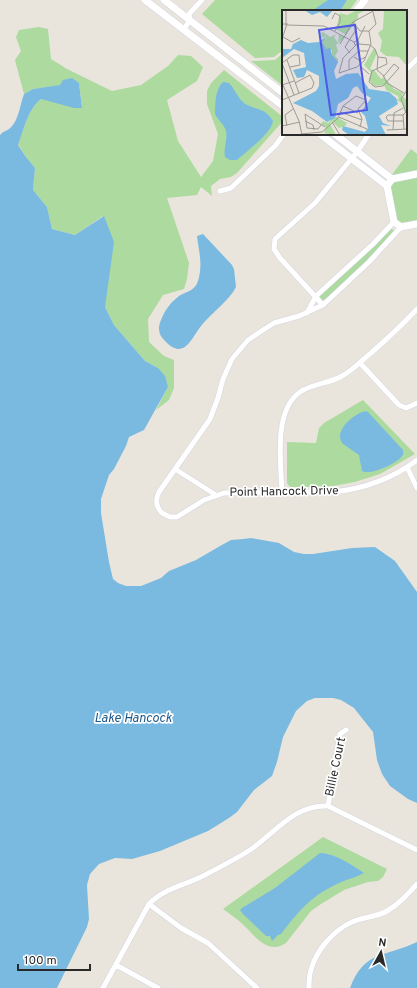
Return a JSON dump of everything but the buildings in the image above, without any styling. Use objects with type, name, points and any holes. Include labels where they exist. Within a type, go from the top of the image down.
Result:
[{"type":"street","points":[[145,0],[282,105]]},
{"type":"street","points":[[164,0],[282,92]]},
{"type":"street","points":[[184,29],[190,20],[189,14],[202,0]]},
{"type":"street","points":[[357,10],[365,0]]},
{"type":"street","points":[[407,69],[417,59]]},
{"type":"street","points":[[220,191],[231,188],[275,146],[283,135]]},
{"type":"street","points":[[321,135],[387,186],[394,222],[401,227],[417,224]]},
{"type":"street","points":[[336,135],[392,179]]},
{"type":"street","points":[[323,305],[280,258],[274,249],[275,239],[314,204],[357,152],[368,135]]},
{"type":"street","points":[[387,186],[392,179],[417,174]]},
{"type":"street","points":[[306,314],[316,296],[373,244],[394,222]]},
{"type":"street","name":"Point Hancock Drive","points":[[401,227],[369,262],[323,305],[306,314],[274,323],[248,340],[232,360],[223,379],[210,419],[157,495],[156,504],[162,514],[170,517],[177,517],[204,500],[216,495],[232,493],[332,492],[354,489],[383,480],[417,460]]},
{"type":"street","points":[[282,493],[280,430],[285,410],[299,393],[310,387],[338,379],[349,372],[407,321],[417,309]]},
{"type":"street","points":[[407,321],[417,316]]},
{"type":"street","points":[[360,363],[399,405],[406,408],[417,403]]},
{"type":"street","points":[[407,467],[417,488]]},
{"type":"street","name":"Point Hancock Drive","points":[[175,469],[216,495]]},
{"type":"street","name":"Billie Court","points":[[328,806],[340,734],[346,730]]},
{"type":"street","points":[[103,988],[148,904],[156,897],[173,888],[200,878],[231,862],[251,849],[300,811],[321,806],[328,806],[417,850]]},
{"type":"street","points":[[309,988],[311,970],[315,959],[326,942],[338,931],[352,922],[386,912],[398,904],[417,884]]},
{"type":"street","points":[[148,904],[176,924],[208,943],[255,987]]},
{"type":"street","points":[[116,965],[158,988]]},
{"type":"green space","points":[[215,0],[357,0],[350,10],[282,10],[282,51],[274,57],[255,58],[202,14]]},
{"type":"green space","points":[[39,27],[48,29],[51,59],[67,69],[112,91],[141,85],[168,66],[178,55],[191,56],[203,67],[197,81],[167,100],[178,141],[201,177],[213,161],[218,134],[207,104],[207,91],[211,83],[224,70],[282,116],[282,122],[237,173],[231,177],[220,179],[211,186],[212,196],[201,187],[197,195],[167,198],[189,263],[184,289],[163,295],[148,319],[149,342],[164,356],[174,360],[174,388],[169,400],[156,410],[168,387],[158,368],[145,361],[114,325],[105,307],[103,216],[75,235],[52,229],[47,207],[33,190],[35,168],[18,144],[24,126],[33,108],[41,99],[82,108],[79,83],[33,89],[24,94],[15,60],[21,51],[16,37],[19,30]]},
{"type":"green space","points":[[282,54],[282,85],[251,61],[275,60]]},
{"type":"green space","points":[[411,149],[417,154],[417,170],[391,176]]},
{"type":"green space","points":[[417,177],[417,221],[400,223],[396,221],[390,188],[392,182]]},
{"type":"green space","points":[[390,228],[395,231],[379,250],[322,301],[320,295]]},
{"type":"green space","points":[[363,400],[415,454],[380,474],[355,482],[328,487],[290,487],[287,483],[287,442],[316,443],[319,428],[324,423]]},
{"type":"green space","points":[[323,837],[387,869],[383,877],[378,881],[368,882],[344,890],[321,904],[311,911],[286,943],[279,946],[272,947],[266,945],[223,909]]},
{"type":"water","points":[[328,0],[347,0],[341,10],[313,10]]},
{"type":"water","name":"Lake Hancock","points":[[72,78],[79,83],[82,108],[74,108],[41,99],[33,108],[24,126],[18,145],[35,168],[33,190],[47,207],[52,229],[75,235],[104,216],[114,242],[105,307],[114,325],[145,361],[158,368],[165,376],[168,387],[144,430],[129,437],[114,469],[109,475],[101,499],[101,513],[113,579],[126,586],[141,586],[161,578],[169,571],[196,560],[231,540],[251,538],[279,543],[294,552],[304,554],[352,548],[375,547],[395,561],[417,592],[417,803],[408,799],[390,786],[382,774],[377,760],[373,732],[354,708],[341,700],[333,698],[315,698],[307,701],[296,711],[283,737],[272,776],[254,790],[237,812],[208,831],[160,851],[132,859],[115,858],[99,864],[90,874],[87,885],[89,919],[87,927],[57,988],[0,988],[0,135],[8,130],[15,122],[24,94],[33,89],[60,85],[63,80]]},
{"type":"water","points":[[223,82],[229,83],[244,103],[267,113],[273,121],[263,137],[237,160],[230,160],[225,157],[226,131],[215,114],[215,102],[218,89]]},
{"type":"water","points":[[203,234],[232,265],[234,269],[236,287],[229,297],[201,326],[190,342],[186,346],[178,349],[172,347],[162,337],[159,332],[160,323],[166,310],[173,301],[179,296],[193,289],[197,284],[200,253],[197,236]]},
{"type":"water","points":[[366,411],[403,450],[403,455],[395,462],[371,472],[362,471],[359,455],[343,444],[340,439],[342,429],[346,424],[356,415]]},
{"type":"water","points":[[320,853],[337,857],[364,873],[338,883],[319,894],[305,906],[281,934],[272,941],[270,936],[266,936],[240,910],[275,888]]},
{"type":"water","points":[[417,942],[417,988],[350,988],[362,967],[369,961],[377,956]]}]
